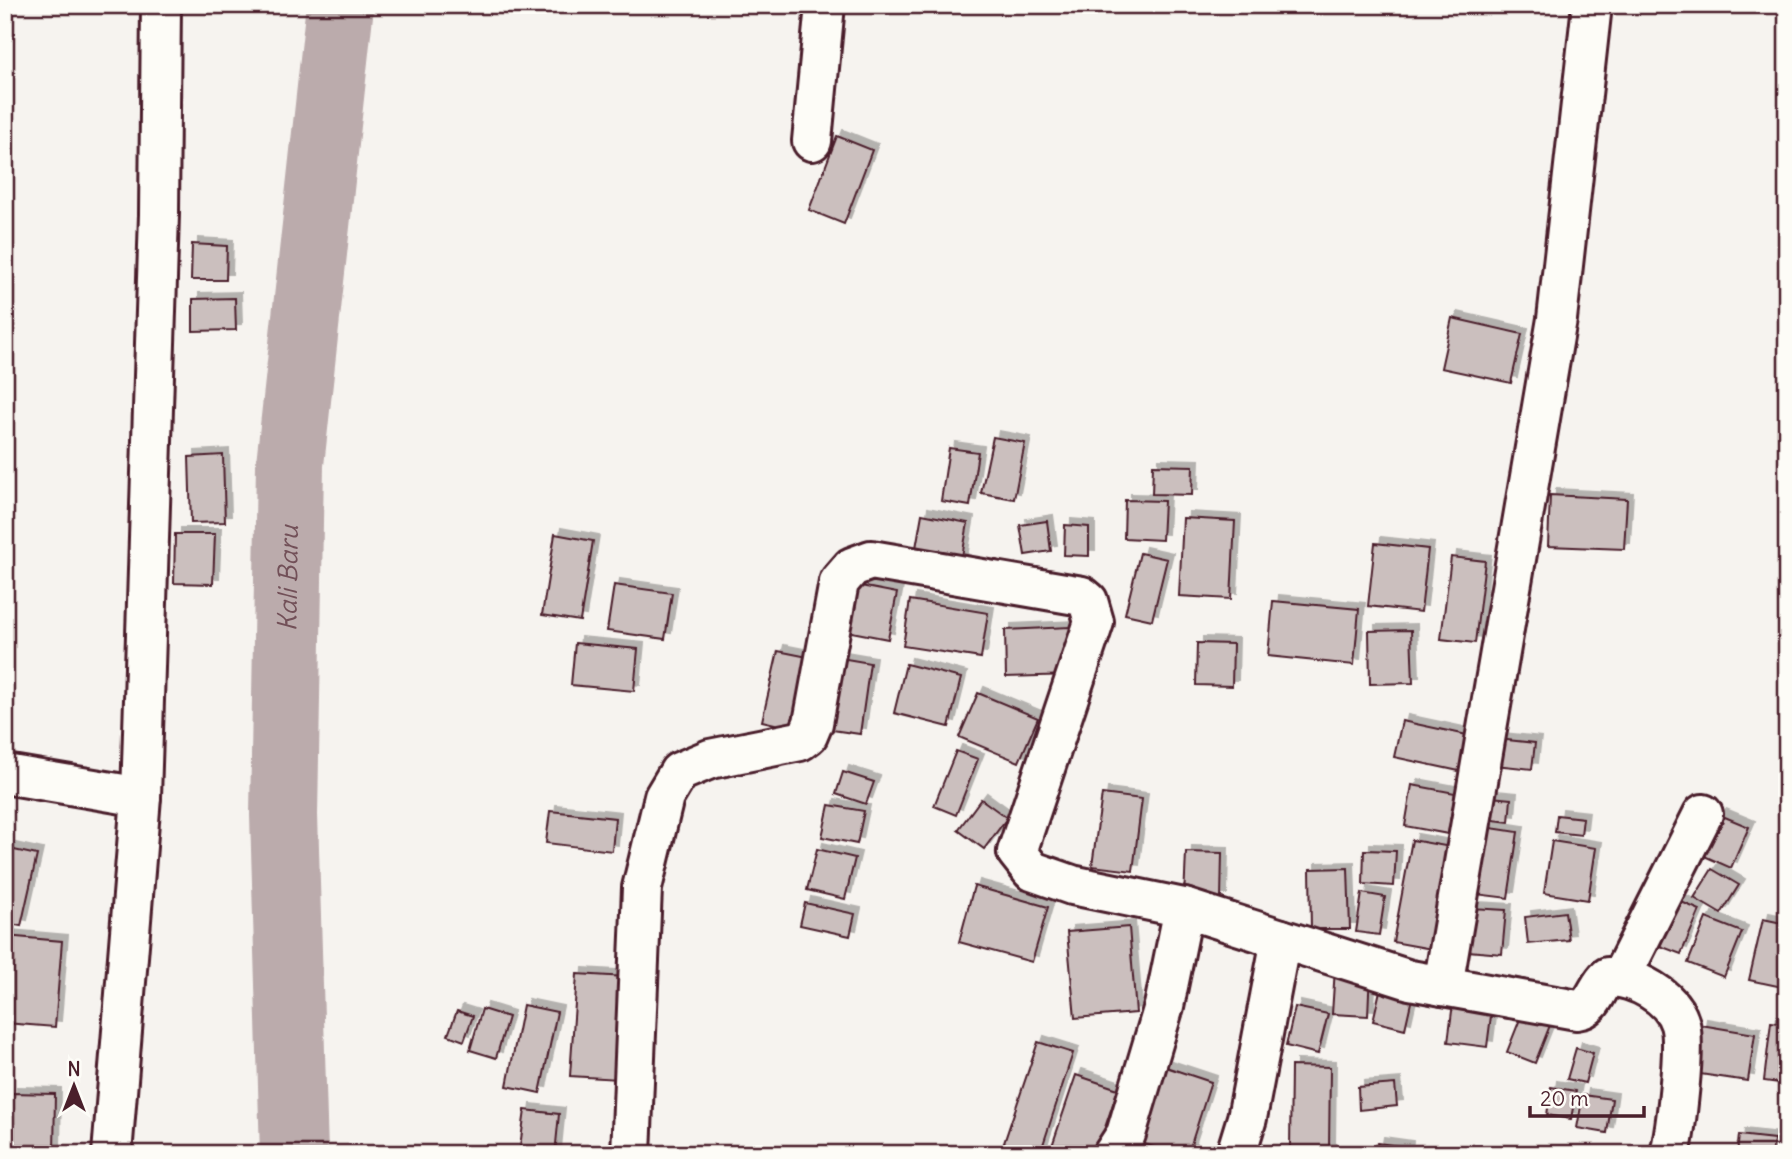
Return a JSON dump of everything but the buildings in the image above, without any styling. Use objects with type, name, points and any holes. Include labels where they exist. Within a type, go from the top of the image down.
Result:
[{"type":"street","points":[[112,1154],[141,797],[159,214],[161,5]]},
{"type":"street","points":[[812,141],[825,5]]},
{"type":"street","points":[[1443,986],[1557,319],[1592,5]]},
{"type":"street","points":[[631,1154],[642,888],[664,797],[679,772],[710,759],[800,741],[808,735],[813,723],[839,582],[852,567],[871,560],[1082,596],[1088,601],[1094,622],[1017,852],[1032,871],[1072,885],[1184,908],[1410,980],[1581,1010],[1592,1002],[1606,978],[1621,977],[1651,990],[1673,1009],[1683,1041],[1670,1154]]},
{"type":"street","points":[[5,774],[141,797]]},
{"type":"street","points":[[1621,977],[1703,814]]},
{"type":"street","points":[[1113,1154],[1126,1134],[1160,1019],[1184,908]]},
{"type":"street","points":[[1236,1154],[1247,1118],[1281,939]]},
{"type":"waterway","name":"Kali Baru","points":[[294,1154],[284,815],[290,464],[340,5]]}]
